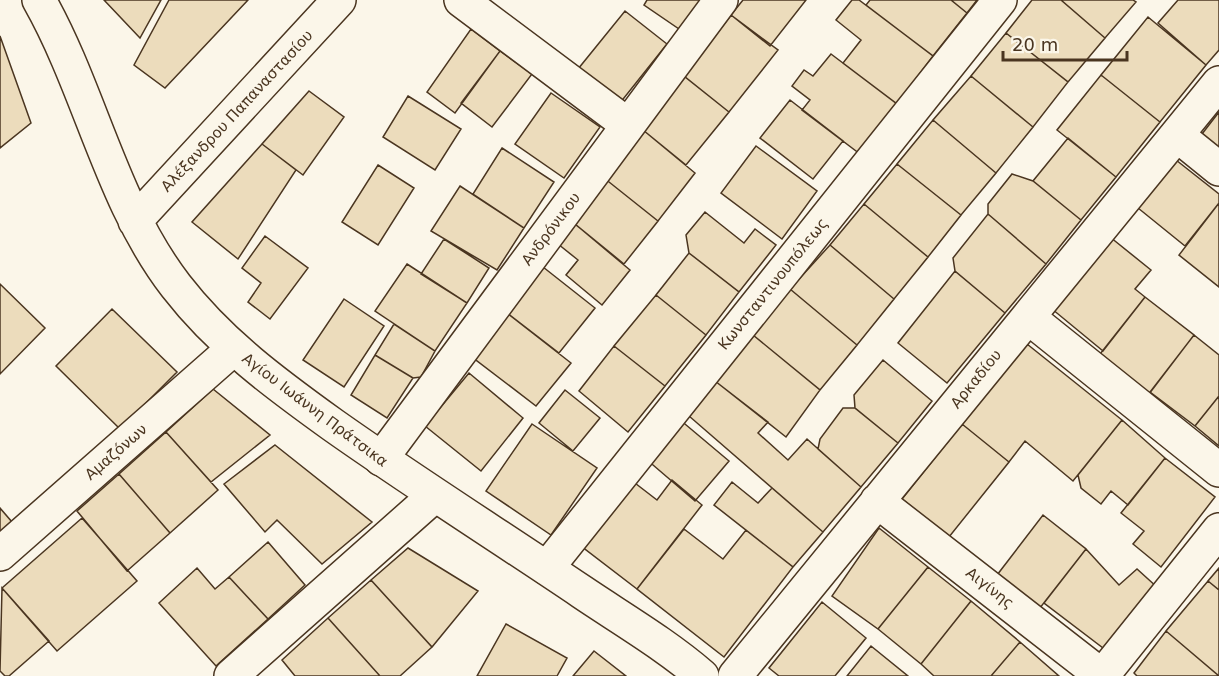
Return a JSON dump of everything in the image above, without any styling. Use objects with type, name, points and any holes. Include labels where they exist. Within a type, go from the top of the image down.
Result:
[{"type":"street","name":"Αγίου Ιωάννη Πράτσικα","points":[[39,0],[76,75],[146,243],[177,287],[233,349],[284,390],[434,496],[656,641],[702,676]]},
{"type":"street","name":"Αλέξανδρου Παπαναστασίου","points":[[135,221],[339,0]]},
{"type":"street","points":[[461,0],[628,125]]},
{"type":"street","name":"Ανδρόνικου","points":[[381,459],[721,0]]},
{"type":"street","name":"Κωνσταντινουπόλεως","points":[[547,568],[1000,0]]},
{"type":"street","name":"Αρκαδίου","points":[[735,676],[1219,83]]},
{"type":"street","points":[[1177,135],[1219,169]]},
{"type":"street","points":[[1028,317],[1219,470]]},
{"type":"street","name":"Αμαζόνων","points":[[0,554],[233,349]]},
{"type":"street","points":[[231,676],[434,496]]},
{"type":"street","name":"Αιγίνης","points":[[877,501],[1102,676]]},
{"type":"street","points":[[1102,676],[1219,530]]},
{"type":"building","points":[[104,0],[161,0],[140,38]]},
{"type":"building","points":[[169,0],[248,0],[165,88],[134,65]]},
{"type":"building","points":[[647,0],[703,0],[682,31],[644,5]]},
{"type":"building","points":[[743,0],[806,0],[770,46],[731,15]]},
{"type":"building","points":[[852,0],[859,0],[933,56],[897,104],[843,63],[861,40],[836,20]]},
{"type":"building","points":[[870,0],[951,0],[967,13],[933,56],[866,5]]},
{"type":"building","points":[[951,0],[977,0],[967,13]]},
{"type":"building","points":[[1032,0],[1061,0],[1105,38],[1068,82],[1006,33]]},
{"type":"building","points":[[1061,0],[1133,0],[1136,2],[1105,38]]},
{"type":"building","points":[[1178,0],[1219,0],[1219,50],[1206,65],[1158,23]]},
{"type":"building","points":[[625,11],[667,44],[616,108],[574,74]]},
{"type":"building","points":[[731,15],[778,50],[729,112],[684,76]]},
{"type":"building","points":[[1148,17],[1206,65],[1160,122],[1101,75]]},
{"type":"building","points":[[471,29],[500,51],[455,113],[427,92]]},
{"type":"building","points":[[1006,33],[1068,82],[1033,127],[971,76]]},
{"type":"building","points":[[0,36],[31,123],[0,148]]},
{"type":"building","points":[[500,51],[532,74],[492,127],[461,103]]},
{"type":"building","points":[[831,54],[897,104],[860,154],[802,110],[810,100],[792,86],[804,70],[813,76]]},
{"type":"building","points":[[1101,75],[1160,122],[1116,177],[1057,130]]},
{"type":"building","points":[[684,76],[729,112],[686,165],[643,130]]},
{"type":"building","points":[[971,76],[1033,127],[996,173],[933,120]]},
{"type":"building","points":[[309,91],[344,117],[303,175],[262,144]]},
{"type":"building","points":[[551,93],[600,127],[564,178],[515,144]]},
{"type":"building","points":[[408,96],[461,129],[435,170],[383,137]]},
{"type":"building","points":[[790,100],[843,141],[813,179],[760,138]]},
{"type":"building","points":[[1219,112],[1219,148],[1202,134]]},
{"type":"building","points":[[933,120],[996,173],[961,215],[897,164]]},
{"type":"building","points":[[643,130],[695,173],[658,221],[604,178]]},
{"type":"building","points":[[1068,138],[1116,177],[1081,220],[1033,181]]},
{"type":"building","points":[[262,144],[296,170],[238,259],[192,222]]},
{"type":"building","points":[[756,146],[817,191],[782,239],[721,193]]},
{"type":"building","points":[[502,148],[554,182],[524,228],[473,194]]},
{"type":"building","points":[[1176,160],[1219,194],[1219,203],[1185,246],[1138,208]]},
{"type":"building","points":[[897,164],[961,215],[928,257],[864,204]]},
{"type":"building","points":[[378,165],[414,188],[378,245],[342,222]]},
{"type":"building","points":[[1012,174],[1033,181],[1081,220],[1046,264],[988,214],[988,204]]},
{"type":"building","points":[[604,178],[658,221],[624,264],[575,224]]},
{"type":"building","points":[[460,186],[524,228],[497,270],[431,231]]},
{"type":"building","points":[[1219,203],[1219,287],[1179,255]]},
{"type":"building","points":[[864,204],[928,257],[894,299],[830,245]]},
{"type":"building","points":[[705,212],[744,243],[755,229],[776,245],[739,292],[689,253],[686,235]]},
{"type":"building","points":[[988,214],[1046,264],[1005,313],[955,271],[953,258]]},
{"type":"building","points":[[575,224],[630,270],[602,305],[566,275],[578,260],[558,244]]},
{"type":"building","points":[[265,236],[308,268],[270,319],[248,302],[261,283],[242,268]]},
{"type":"building","points":[[1110,237],[1151,270],[1135,289],[1145,297],[1103,351],[1052,309]]},
{"type":"building","points":[[444,239],[489,268],[467,303],[421,274]]},
{"type":"building","points":[[830,245],[894,299],[857,345],[790,289]]},
{"type":"building","points":[[689,253],[739,292],[706,335],[656,295]]},
{"type":"building","points":[[407,264],[467,303],[435,351],[375,311]]},
{"type":"building","points":[[543,267],[595,308],[559,353],[507,313]]},
{"type":"building","points":[[955,271],[1005,313],[947,383],[898,343]]},
{"type":"building","points":[[0,284],[45,328],[0,374]]},
{"type":"building","points":[[790,289],[857,345],[820,390],[753,335]]},
{"type":"building","points":[[656,295],[706,335],[665,386],[614,346]]},
{"type":"building","points":[[1145,297],[1194,335],[1146,398],[1096,359]]},
{"type":"building","points":[[344,299],[384,326],[344,387],[303,360]]},
{"type":"building","points":[[112,309],[177,372],[120,429],[56,366]]},
{"type":"building","points":[[507,313],[571,363],[536,406],[472,357]]},
{"type":"building","points":[[394,324],[435,351],[421,377],[413,378],[375,355]]},
{"type":"building","points":[[753,335],[820,390],[786,437],[715,381]]},
{"type":"building","points":[[1194,335],[1219,355],[1219,396],[1195,426],[1150,392]]},
{"type":"building","points":[[1027,344],[1122,420],[1073,481],[1025,441],[1009,462],[962,424]]},
{"type":"building","points":[[614,346],[665,386],[628,432],[579,391]]},
{"type":"building","points":[[375,355],[413,378],[387,418],[351,395]]},
{"type":"building","points":[[883,360],[932,401],[898,443],[855,408],[854,395]]},
{"type":"building","points":[[469,373],[523,418],[481,471],[425,426]]},
{"type":"building","points":[[715,381],[768,422],[758,433],[788,460],[807,439],[861,487],[823,532],[689,416]]},
{"type":"building","points":[[213,389],[270,435],[211,482],[166,432]]},
{"type":"building","points":[[565,390],[600,418],[573,451],[539,423]]},
{"type":"building","points":[[1219,396],[1219,446],[1195,426]]},
{"type":"building","points":[[843,408],[855,408],[898,443],[861,487],[818,449],[820,439]]},
{"type":"building","points":[[679,419],[729,461],[695,501],[646,459]]},
{"type":"building","points":[[1122,420],[1165,458],[1128,505],[1111,491],[1101,504],[1081,488],[1078,475]]},
{"type":"building","points":[[532,424],[597,468],[551,535],[486,491]]},
{"type":"building","points":[[962,424],[1009,462],[949,537],[902,499]]},
{"type":"building","points":[[166,432],[218,490],[170,533],[119,474]]},
{"type":"building","points":[[275,445],[372,522],[322,564],[277,520],[265,532],[224,484]]},
{"type":"building","points":[[1165,458],[1215,497],[1161,567],[1133,544],[1144,531],[1121,513]]},
{"type":"building","points":[[119,474],[170,533],[127,571],[77,511]]},
{"type":"building","points":[[631,480],[657,500],[672,480],[702,505],[637,589],[581,546]]},
{"type":"building","points":[[732,482],[758,503],[772,488],[823,532],[793,567],[714,505]]},
{"type":"building","points":[[0,508],[12,522],[0,532]]},
{"type":"building","points":[[1043,515],[1086,549],[1036,613],[994,579]]},
{"type":"building","points":[[82,518],[137,581],[57,651],[2,588]]},
{"type":"building","points":[[879,528],[928,567],[878,629],[832,596]]},
{"type":"building","points":[[684,529],[723,559],[746,530],[793,567],[724,657],[637,589]]},
{"type":"building","points":[[268,542],[305,585],[268,619],[229,577]]},
{"type":"building","points":[[408,548],[478,591],[432,647],[371,580]]},
{"type":"building","points":[[1086,549],[1119,585],[1137,569],[1158,588],[1107,651],[1044,603]]},
{"type":"building","points":[[928,567],[971,601],[921,664],[878,629]]},
{"type":"building","points":[[197,568],[215,589],[229,577],[268,619],[216,666],[159,603]]},
{"type":"building","points":[[1219,568],[1219,590],[1208,581]]},
{"type":"building","points":[[371,580],[432,647],[400,676],[380,676],[328,618]]},
{"type":"building","points":[[1208,581],[1219,590],[1219,676],[1166,631]]},
{"type":"building","points":[[2,588],[49,641],[9,676],[5,676],[0,671]]},
{"type":"building","points":[[971,601],[1020,642],[991,676],[934,676],[921,664]]},
{"type":"building","points":[[822,602],[866,638],[835,676],[779,676],[769,668]]},
{"type":"building","points":[[328,618],[380,676],[295,676],[282,660]]},
{"type":"building","points":[[506,624],[567,658],[557,676],[477,676]]},
{"type":"building","points":[[1166,631],[1219,676],[1137,676],[1134,673]]},
{"type":"building","points":[[1020,642],[1059,676],[991,676]]},
{"type":"building","points":[[871,646],[908,676],[847,676]]},
{"type":"building","points":[[594,651],[626,676],[573,676]]}]
